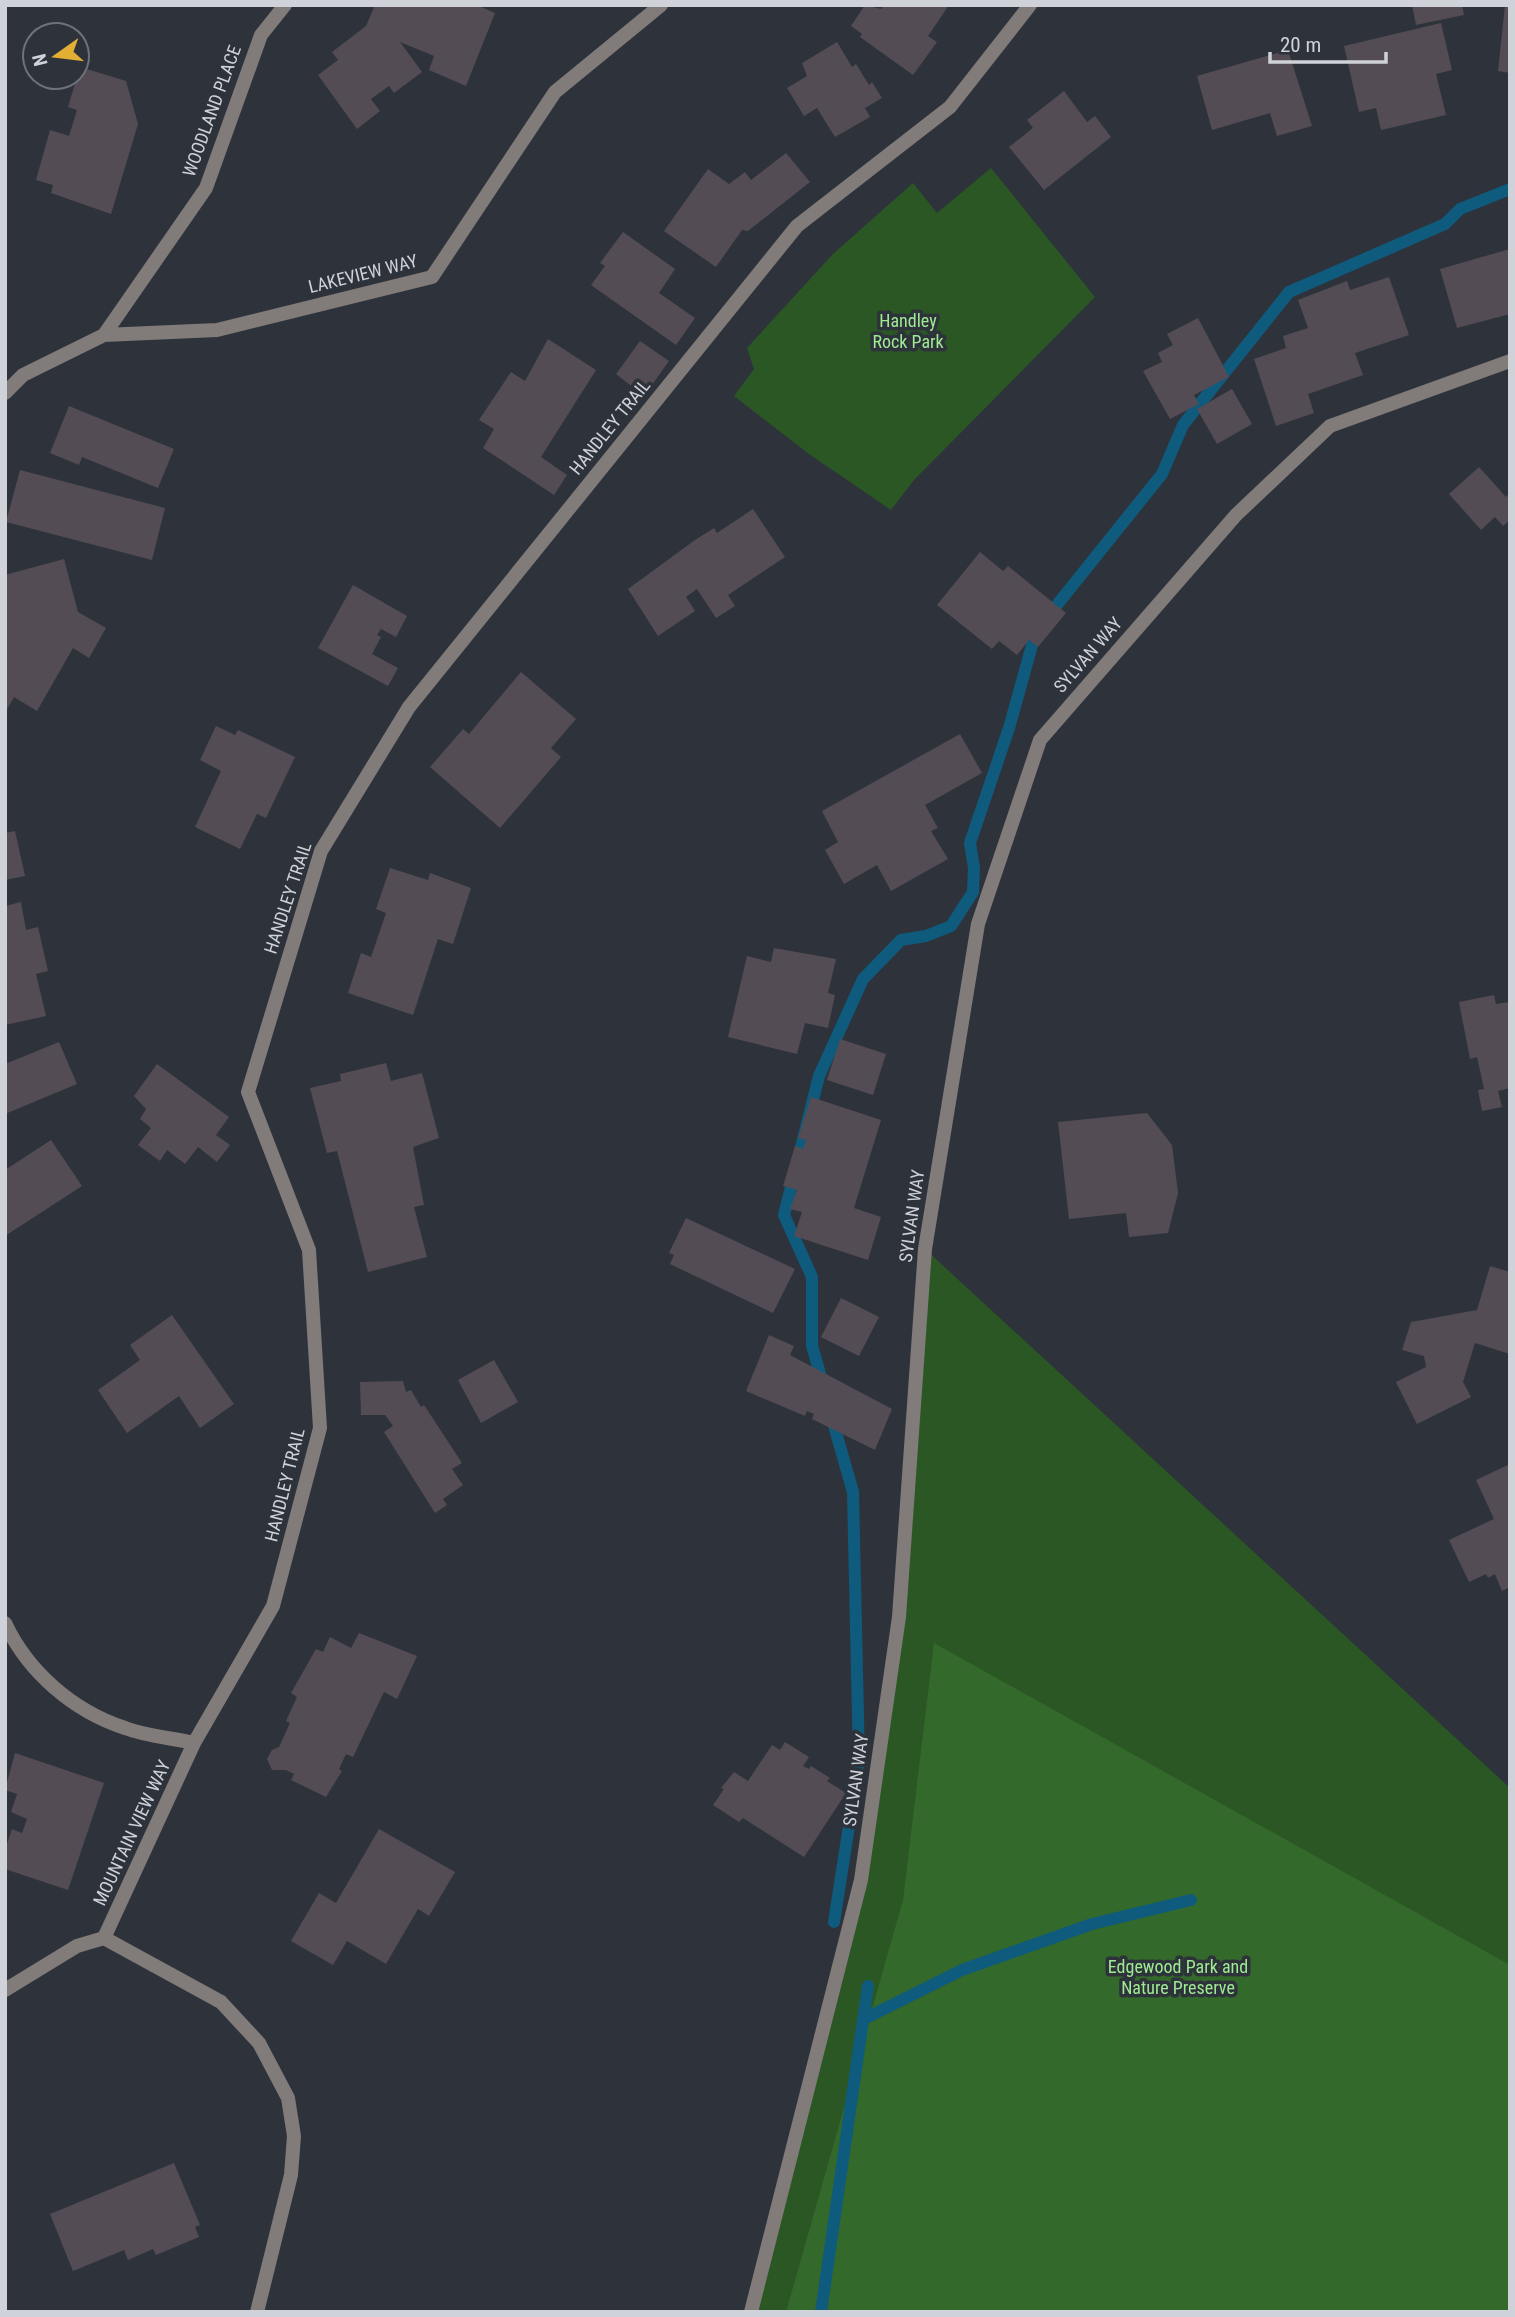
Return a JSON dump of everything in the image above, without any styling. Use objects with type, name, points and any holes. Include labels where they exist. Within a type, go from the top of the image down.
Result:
[{"type":"street","name":"WOODLAND PLACE","points":[[104,335],[206,188],[261,35],[285,5]]},
{"type":"street","name":"LAKEVIEW WAY","points":[[5,393],[23,375],[104,335],[217,330],[432,277],[555,92],[661,5]]},
{"type":"street","name":"HANDLEY TRAIL","points":[[194,1743],[273,1605],[320,1428],[309,1250],[248,1092],[321,851],[409,707],[797,226],[950,107],[1030,5]]},
{"type":"street","name":"SYLVAN WAY","points":[[751,2312],[861,1880],[899,1617],[927,1236],[978,924],[1040,740],[1236,514],[1329,426],[1510,361]]},
{"type":"street","points":[[5,1623],[13,1640],[56,1693],[124,1728],[194,1743]]},
{"type":"street","name":"MOUNTAIN VIEW WAY","points":[[104,1938],[194,1743]]},
{"type":"street","points":[[5,1990],[77,1946],[104,1938],[221,2002],[259,2043],[288,2098],[294,2136],[292,2175],[257,2312]]},
{"type":"green space","name":"Handley Rock Park","points":[[991,168],[1095,297],[914,480],[891,510],[809,454],[734,396],[754,369],[747,348],[833,254],[913,183],[937,213]]},
{"type":"green space","name":"Edgewood Park and Nature Preserve","points":[[925,1249],[1510,1788],[1510,2312],[751,2312],[861,1880],[899,1617]]},
{"type":"green space","name":"Edgewood Park and Nature Preserve","points":[[934,1643],[1510,1965],[1510,2312],[786,2312],[903,1900]]},
{"type":"building","points":[[375,5],[477,5],[495,13],[466,86],[429,70],[434,56],[400,42],[422,72],[394,93],[389,86],[371,99],[380,111],[357,129],[318,75],[338,60],[332,52],[366,26]]},
{"type":"building","points":[[865,5],[881,9],[884,5],[949,5],[928,36],[937,42],[913,75],[860,37],[862,34],[851,26]]},
{"type":"building","points":[[1412,5],[1462,5],[1464,15],[1416,25]]},
{"type":"building","points":[[1505,5],[1510,5],[1510,73],[1498,71]]},
{"type":"building","points":[[1441,23],[1452,70],[1436,74],[1446,115],[1381,130],[1376,108],[1359,112],[1344,46]]},
{"type":"building","points":[[837,42],[852,67],[856,64],[869,85],[872,82],[882,98],[865,108],[870,117],[835,137],[817,108],[804,116],[787,88],[807,76],[802,63]]},
{"type":"building","points":[[1288,50],[1312,126],[1277,136],[1270,113],[1212,130],[1197,76]]},
{"type":"building","points":[[91,70],[126,81],[138,124],[111,214],[51,193],[53,185],[36,180],[50,130],[69,136],[77,110],[68,107],[73,91],[91,91]]},
{"type":"building","points":[[1064,91],[1087,122],[1095,116],[1111,137],[1044,190],[1009,147],[1033,128],[1027,120]]},
{"type":"building","points":[[786,153],[810,182],[748,231],[742,230],[716,267],[664,231],[708,169],[729,184],[745,172],[751,180]]},
{"type":"building","points":[[623,232],[675,269],[659,293],[695,318],[676,345],[591,285],[605,266],[600,263]]},
{"type":"building","points":[[1510,249],[1510,314],[1457,328],[1440,269]]},
{"type":"building","points":[[1389,277],[1409,335],[1355,353],[1363,375],[1308,394],[1314,413],[1276,426],[1254,359],[1286,348],[1283,336],[1308,328],[1298,300],[1347,281],[1350,290]]},
{"type":"building","points":[[1198,318],[1229,377],[1194,395],[1199,404],[1170,419],[1143,371],[1162,362],[1158,353],[1173,345],[1167,334]]},
{"type":"building","points":[[548,339],[596,370],[541,457],[567,475],[554,495],[483,448],[494,429],[479,420],[511,372],[525,381]]},
{"type":"building","points":[[640,341],[669,361],[644,396],[616,374]]},
{"type":"building","points":[[1232,389],[1252,424],[1217,444],[1197,409]]},
{"type":"building","points":[[69,406],[174,449],[158,488],[82,457],[79,465],[50,453]]},
{"type":"building","points":[[1479,467],[1506,497],[1510,493],[1510,520],[1503,526],[1495,517],[1481,530],[1449,494]]},
{"type":"building","points":[[20,470],[165,508],[152,560],[6,522]]},
{"type":"building","points":[[753,509],[785,557],[728,595],[735,606],[716,618],[697,589],[686,597],[695,611],[658,636],[628,589],[695,540],[714,528],[717,533]]},
{"type":"building","points":[[980,552],[1003,571],[1008,566],[1066,613],[1038,647],[1029,640],[1017,655],[999,641],[992,649],[937,605]]},
{"type":"building","points":[[64,559],[78,612],[106,628],[89,658],[73,648],[37,711],[14,697],[5,713],[5,575]]},
{"type":"building","points":[[353,585],[407,616],[396,637],[381,629],[377,635],[381,637],[372,654],[398,668],[388,686],[318,648]]},
{"type":"building","points":[[521,672],[576,719],[551,748],[561,757],[500,828],[430,767],[463,729],[469,734]]},
{"type":"building","points":[[216,726],[235,735],[238,730],[295,757],[266,818],[257,814],[240,849],[195,827],[221,771],[200,760]]},
{"type":"building","points":[[960,734],[982,773],[925,805],[938,828],[931,831],[948,859],[891,891],[877,865],[844,884],[825,850],[838,842],[822,811]]},
{"type":"building","points":[[15,831],[25,876],[5,880],[5,833]]},
{"type":"building","points":[[390,868],[428,880],[430,873],[471,888],[453,944],[438,939],[413,1015],[348,993],[361,953],[371,957],[386,913],[376,909]]},
{"type":"building","points":[[21,902],[26,930],[38,927],[48,971],[36,974],[46,1016],[5,1025],[5,906]]},
{"type":"building","points":[[774,948],[836,959],[828,993],[835,995],[828,1028],[805,1023],[797,1054],[728,1037],[747,956],[771,962]]},
{"type":"building","points":[[1494,995],[1496,1004],[1510,1002],[1510,1088],[1498,1091],[1502,1107],[1482,1111],[1478,1090],[1484,1089],[1477,1057],[1470,1059],[1459,1002]]},
{"type":"building","points":[[840,1039],[886,1054],[873,1095],[827,1080]]},
{"type":"building","points":[[59,1042],[77,1084],[5,1114],[5,1064]]},
{"type":"building","points":[[386,1063],[391,1081],[422,1073],[439,1138],[413,1147],[424,1205],[414,1207],[427,1257],[368,1272],[337,1151],[327,1153],[310,1088],[341,1081],[340,1074]]},
{"type":"building","points":[[157,1064],[229,1117],[216,1135],[230,1145],[217,1162],[198,1147],[185,1164],[167,1150],[160,1161],[138,1145],[151,1128],[140,1119],[146,1109],[134,1096]]},
{"type":"building","points":[[811,1097],[881,1120],[854,1208],[881,1217],[868,1260],[794,1236],[802,1212],[790,1209],[797,1190],[783,1186],[795,1146],[803,1149],[806,1140],[798,1138]]},
{"type":"building","points":[[1147,1113],[1172,1145],[1178,1193],[1168,1233],[1129,1237],[1126,1213],[1069,1219],[1058,1122]]},
{"type":"building","points":[[51,1140],[82,1186],[5,1236],[5,1170]]},
{"type":"building","points":[[686,1218],[795,1269],[773,1313],[670,1264],[674,1255],[669,1253]]},
{"type":"building","points":[[1490,1266],[1510,1272],[1510,1354],[1475,1343],[1463,1382],[1471,1397],[1417,1424],[1396,1382],[1426,1367],[1424,1356],[1402,1350],[1411,1322],[1477,1310]]},
{"type":"building","points":[[841,1298],[879,1317],[859,1356],[821,1337]]},
{"type":"building","points":[[172,1315],[234,1404],[200,1428],[179,1396],[127,1433],[98,1390],[140,1360],[130,1345]]},
{"type":"building","points":[[769,1335],[794,1346],[790,1355],[892,1409],[875,1450],[812,1419],[814,1414],[807,1411],[805,1416],[746,1391]]},
{"type":"building","points":[[494,1360],[518,1402],[481,1423],[458,1380]]},
{"type":"building","points":[[403,1381],[406,1392],[411,1390],[421,1407],[424,1405],[462,1463],[452,1469],[463,1485],[443,1499],[447,1505],[435,1513],[384,1432],[393,1426],[385,1415],[361,1415],[360,1382]]},
{"type":"building","points":[[1510,1464],[1510,1587],[1502,1591],[1495,1574],[1488,1578],[1486,1574],[1469,1582],[1449,1540],[1494,1519],[1476,1480]]},
{"type":"building","points":[[359,1633],[417,1656],[397,1699],[384,1692],[353,1757],[346,1754],[339,1769],[342,1771],[326,1797],[291,1780],[294,1774],[286,1770],[272,1770],[267,1759],[272,1750],[279,1747],[290,1723],[286,1721],[297,1697],[291,1693],[316,1649],[323,1652],[330,1637],[351,1648]]},
{"type":"building","points":[[785,1742],[809,1757],[803,1766],[809,1769],[811,1766],[830,1778],[827,1781],[846,1793],[804,1857],[743,1818],[739,1822],[713,1805],[724,1789],[721,1788],[734,1772],[748,1781],[772,1745],[780,1750]]},
{"type":"building","points":[[15,1753],[104,1783],[68,1890],[5,1869],[5,1850],[12,1829],[22,1833],[27,1819],[11,1812],[17,1794],[5,1790]]},
{"type":"building","points":[[379,1829],[455,1872],[429,1916],[418,1909],[386,1964],[347,1941],[333,1965],[291,1941],[319,1893],[336,1903]]},
{"type":"building","points":[[174,2163],[200,2225],[195,2227],[199,2237],[156,2255],[153,2249],[128,2260],[124,2250],[73,2271],[50,2214]]},
{"type":"waterway","points":[[823,1384],[812,1346],[812,1277],[784,1215],[819,1076],[863,979],[901,940],[926,936],[951,926],[973,892],[974,868],[970,843],[1009,728],[1036,631],[1162,474],[1183,425],[1289,292],[1445,224],[1460,209],[1510,189]]},
{"type":"waterway","points":[[831,1415],[853,1492],[859,1762],[834,1922]]},
{"type":"waterway","points":[[864,2019],[962,1970],[1092,1924],[1191,1900]]},
{"type":"waterway","points":[[821,2312],[868,1986]]}]
